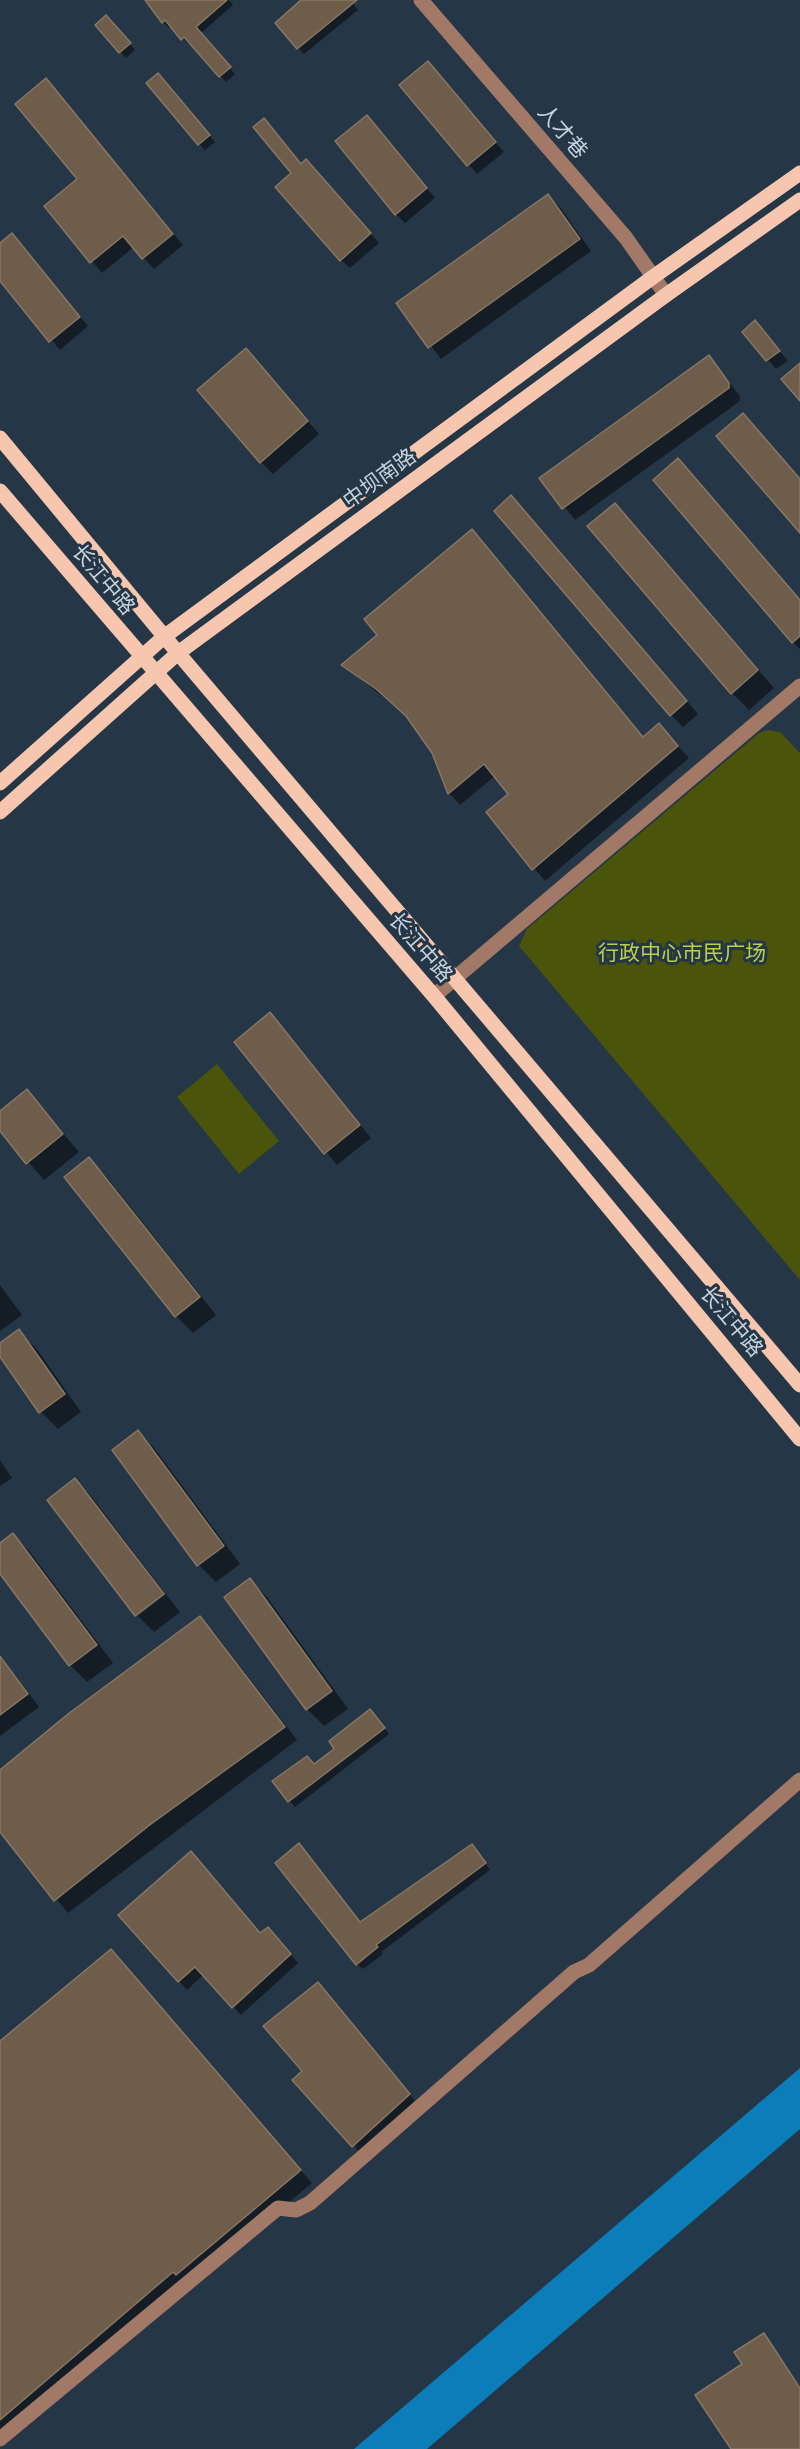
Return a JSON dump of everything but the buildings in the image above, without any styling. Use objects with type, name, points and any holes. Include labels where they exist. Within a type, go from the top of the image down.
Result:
[{"type":"main road","name":"中坝南路","points":[[0,783],[165,636],[653,277],[800,173]]},
{"type":"main road","name":"中坝南路","points":[[0,812],[178,653],[666,295],[800,200]]},
{"type":"main road","name":"长江中路","points":[[0,438],[178,653],[800,1385]]},
{"type":"main road","name":"长江中路","points":[[0,491],[154,673],[434,996],[800,1439]]},
{"type":"street","name":"人才巷","points":[[421,0],[626,238],[666,295]]},
{"type":"street","points":[[434,996],[798,693]]},
{"type":"street","points":[[0,2439],[278,2208],[296,2210],[310,2203],[565,1980],[589,1965],[800,1780]]},
{"type":"green space","name":"行政中心市民广场","points":[[768,730],[780,732],[800,753],[800,1280],[519,946],[527,929],[759,733]]},
{"type":"green space","points":[[217,1064],[279,1141],[239,1174],[177,1097]]},
{"type":"water","points":[[800,2068],[800,2129],[427,2449],[354,2449]]}]
